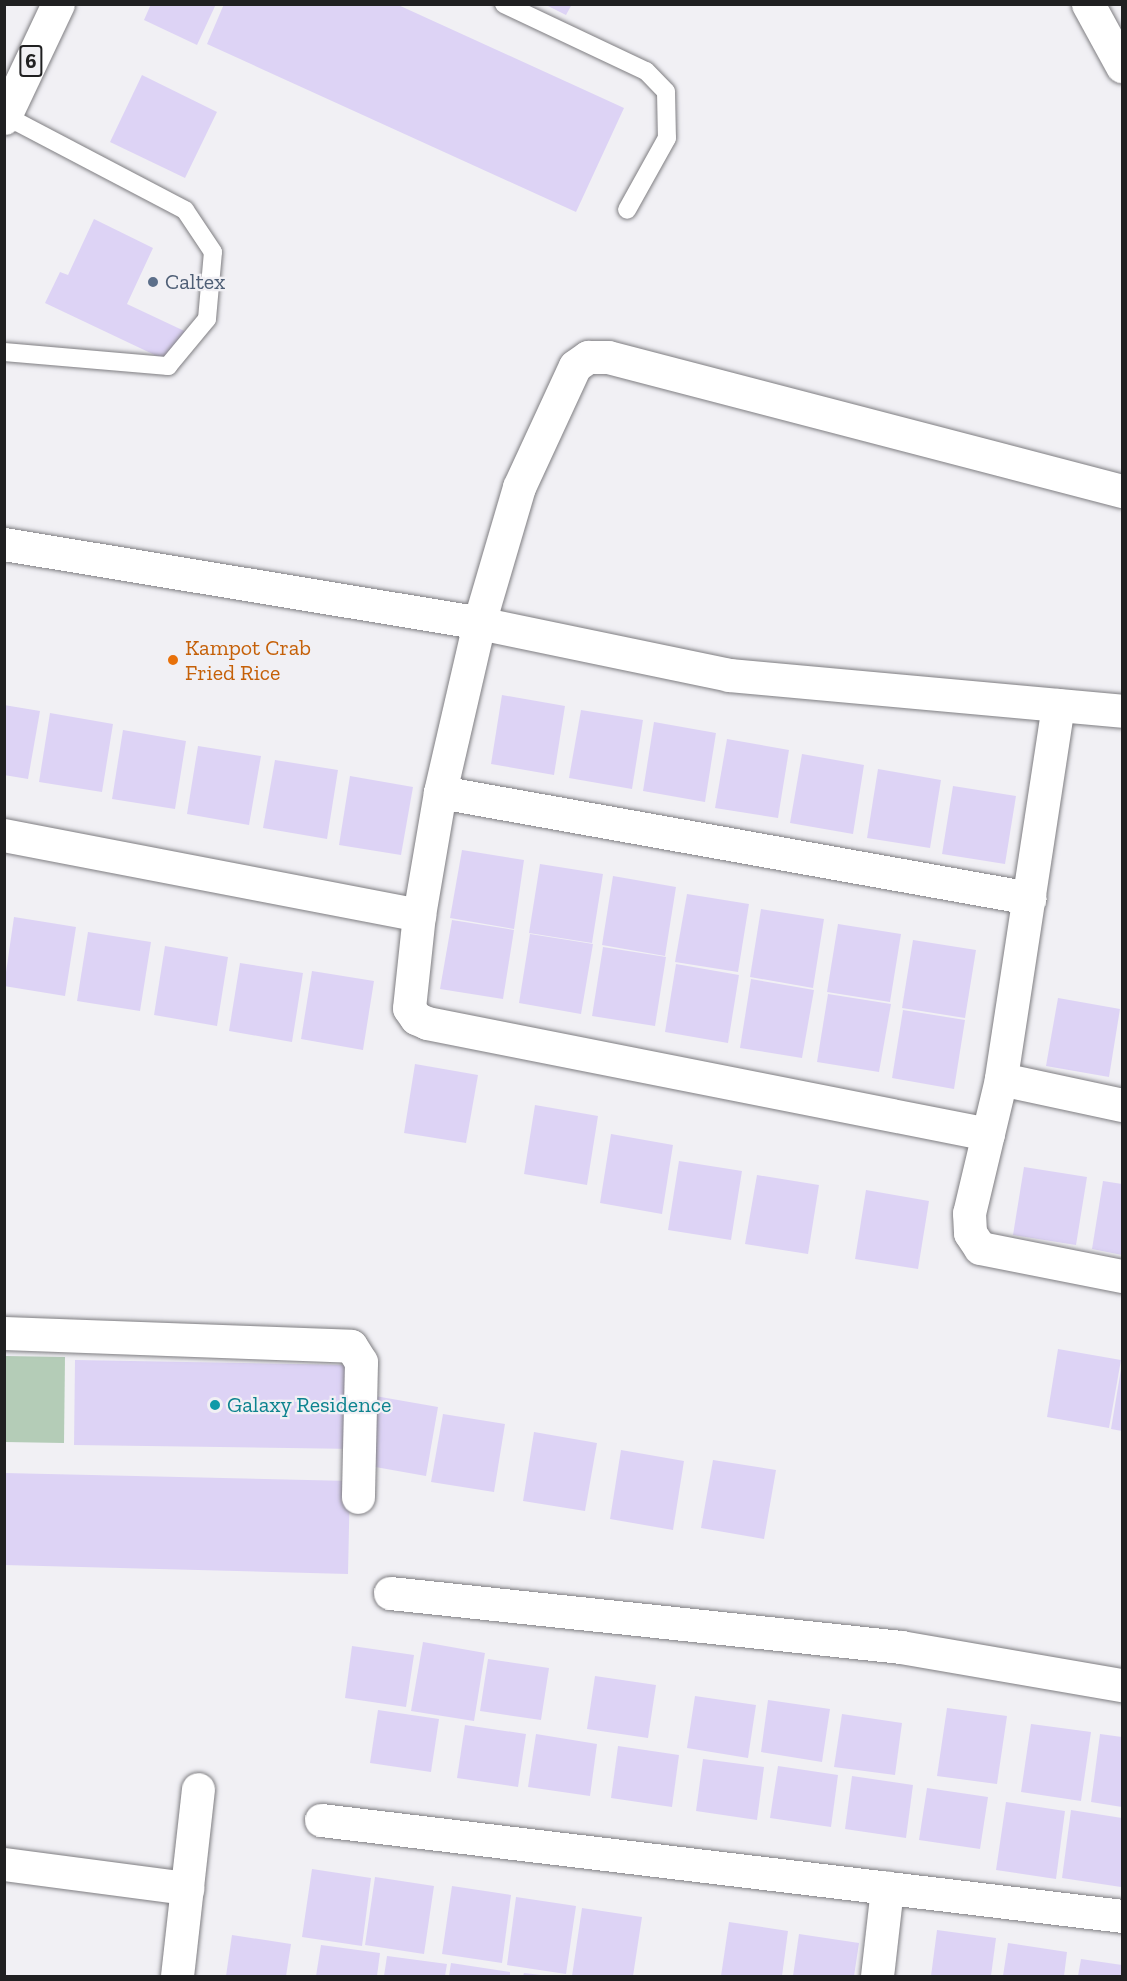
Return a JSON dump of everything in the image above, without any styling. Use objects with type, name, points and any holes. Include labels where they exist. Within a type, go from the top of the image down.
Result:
[{"type":"main road","name":"6","points":[[5,117],[58,4]]},
{"type":"main road","points":[[1088,4],[1122,66]]},
{"type":"main road","points":[[988,1134],[427,1023],[409,1008],[418,915],[440,792],[479,623],[519,487],[575,366],[588,357],[608,357],[1122,491]]},
{"type":"main road","points":[[4,544],[479,623],[729,675],[1122,711]]},
{"type":"main road","points":[[1058,705],[1001,1079],[969,1213],[970,1233],[980,1248],[1122,1276]]},
{"type":"main road","points":[[440,792],[1030,898]]},
{"type":"main road","points":[[4,835],[418,915]]},
{"type":"main road","points":[[1001,1079],[1122,1105]]},
{"type":"main road","points":[[4,1333],[351,1346],[361,1362],[358,1497]]},
{"type":"main road","points":[[390,1593],[900,1647],[1122,1685]]},
{"type":"main road","points":[[177,1977],[198,1789]]},
{"type":"main road","points":[[321,1820],[1122,1916]]},
{"type":"main road","points":[[4,1864],[187,1888]]},
{"type":"main road","points":[[877,1977],[887,1888]]},
{"type":"lane","points":[[504,4],[646,71],[666,92],[668,138],[627,210]]},
{"type":"lane","points":[[4,352],[168,366],[207,319],[213,252],[185,210],[5,117]]},
{"type":"green space","points":[[5,1356],[65,1357],[64,1443],[5,1442]]},
{"type":"building","points":[[151,4],[216,4],[197,45],[144,20]]},
{"type":"building","points":[[224,4],[396,4],[624,108],[576,212],[207,44]]},
{"type":"building","points":[[544,4],[572,4],[566,15]]},
{"type":"building","points":[[142,75],[217,112],[185,178],[110,142]]},
{"type":"building","points":[[94,219],[153,248],[127,304],[195,336],[180,367],[45,303],[60,272],[68,275]]},
{"type":"building","points":[[502,695],[565,706],[554,775],[491,764]]},
{"type":"building","points":[[4,705],[40,711],[28,779],[4,775]]},
{"type":"building","points":[[581,710],[643,720],[632,789],[569,778]]},
{"type":"building","points":[[50,713],[113,724],[102,792],[39,782]]},
{"type":"building","points":[[654,722],[716,733],[705,802],[643,791]]},
{"type":"building","points":[[123,730],[186,741],[175,809],[112,799]]},
{"type":"building","points":[[727,739],[789,750],[778,818],[715,808]]},
{"type":"building","points":[[198,746],[261,756],[249,825],[187,814]]},
{"type":"building","points":[[802,754],[864,765],[853,834],[790,823]]},
{"type":"building","points":[[275,760],[338,770],[327,839],[263,828]]},
{"type":"building","points":[[878,769],[941,780],[930,848],[867,838]]},
{"type":"building","points":[[350,776],[413,787],[401,855],[339,845]]},
{"type":"building","points":[[953,786],[1016,796],[1005,864],[942,854]]},
{"type":"building","points":[[462,850],[524,860],[514,929],[450,918]]},
{"type":"building","points":[[540,864],[603,874],[592,943],[529,933]]},
{"type":"building","points":[[613,876],[676,887],[665,956],[602,945]]},
{"type":"building","points":[[687,894],[749,904],[738,972],[675,962]]},
{"type":"building","points":[[761,909],[824,919],[813,988],[750,977]]},
{"type":"building","points":[[14,917],[76,927],[65,996],[4,986]]},
{"type":"building","points":[[452,920],[514,930],[503,999],[440,989]]},
{"type":"building","points":[[838,924],[901,934],[890,1002],[827,992]]},
{"type":"building","points":[[88,932],[151,942],[140,1011],[77,1001]]},
{"type":"building","points":[[530,934],[593,944],[581,1014],[519,1003]]},
{"type":"building","points":[[913,940],[976,950],[965,1018],[902,1008]]},
{"type":"building","points":[[165,946],[228,957],[217,1026],[154,1015]]},
{"type":"building","points":[[603,947],[666,957],[655,1026],[592,1016]]},
{"type":"building","points":[[240,963],[303,973],[292,1042],[229,1031]]},
{"type":"building","points":[[676,964],[739,975],[728,1043],[665,1032]]},
{"type":"building","points":[[312,971],[374,981],[363,1050],[301,1039]]},
{"type":"building","points":[[751,979],[814,990],[802,1058],[740,1048]]},
{"type":"building","points":[[828,994],[891,1004],[879,1072],[817,1062]]},
{"type":"building","points":[[1058,998],[1120,1009],[1109,1077],[1046,1066]]},
{"type":"building","points":[[903,1010],[965,1020],[954,1089],[892,1078]]},
{"type":"building","points":[[415,1064],[478,1075],[466,1143],[404,1133]]},
{"type":"building","points":[[535,1105],[598,1116],[587,1185],[524,1174]]},
{"type":"building","points":[[611,1134],[673,1145],[662,1214],[600,1203]]},
{"type":"building","points":[[679,1161],[742,1171],[731,1240],[668,1230]]},
{"type":"building","points":[[1024,1167],[1087,1177],[1076,1245],[1013,1235]]},
{"type":"building","points":[[757,1175],[819,1185],[808,1254],[745,1244]]},
{"type":"building","points":[[1103,1181],[1122,1184],[1122,1255],[1092,1249]]},
{"type":"building","points":[[866,1190],[929,1201],[918,1269],[855,1259]]},
{"type":"building","points":[[1058,1349],[1121,1360],[1109,1428],[1047,1417]]},
{"type":"building","name":"Galaxy Residence","points":[[75,1360],[356,1365],[356,1449],[74,1445]]},
{"type":"building","points":[[1122,1369],[1122,1431],[1111,1429]]},
{"type":"building","points":[[375,1396],[438,1407],[426,1476],[364,1465]]},
{"type":"building","points":[[443,1414],[505,1424],[494,1492],[431,1482]]},
{"type":"building","points":[[534,1432],[597,1443],[585,1511],[523,1501]]},
{"type":"building","points":[[621,1450],[684,1461],[673,1530],[610,1519]]},
{"type":"building","points":[[713,1460],[776,1470],[764,1539],[701,1528]]},
{"type":"building","points":[[4,1473],[350,1481],[348,1574],[4,1565]]},
{"type":"building","points":[[423,1642],[485,1653],[474,1721],[411,1711]]},
{"type":"building","points":[[352,1646],[414,1655],[406,1707],[345,1698]]},
{"type":"building","points":[[488,1659],[549,1668],[541,1720],[480,1711]]},
{"type":"building","points":[[595,1676],[656,1685],[648,1738],[587,1729]]},
{"type":"building","points":[[695,1696],[756,1705],[748,1758],[687,1748]]},
{"type":"building","points":[[768,1700],[830,1709],[822,1762],[761,1752]]},
{"type":"building","points":[[947,1708],[1007,1716],[997,1784],[937,1776]]},
{"type":"building","points":[[378,1710],[439,1719],[431,1772],[370,1763]]},
{"type":"building","points":[[842,1714],[902,1723],[895,1775],[834,1767]]},
{"type":"building","points":[[1031,1724],[1091,1732],[1081,1801],[1021,1792]]},
{"type":"building","points":[[465,1725],[526,1734],[518,1787],[457,1778]]},
{"type":"building","points":[[536,1734],[597,1744],[590,1796],[528,1787]]},
{"type":"building","points":[[1100,1734],[1122,1737],[1122,1807],[1091,1802]]},
{"type":"building","points":[[618,1746],[679,1755],[672,1807],[611,1798]]},
{"type":"building","points":[[703,1759],[764,1767],[757,1820],[696,1811]]},
{"type":"building","points":[[778,1766],[838,1775],[831,1827],[770,1818]]},
{"type":"building","points":[[852,1776],[913,1785],[906,1838],[845,1829]]},
{"type":"building","points":[[927,1788],[988,1797],[980,1849],[919,1840]]},
{"type":"building","points":[[1006,1802],[1065,1811],[1056,1879],[996,1870]]},
{"type":"building","points":[[1071,1810],[1122,1818],[1121,1887],[1062,1878]]},
{"type":"building","points":[[312,1869],[371,1878],[362,1946],[302,1937]]},
{"type":"building","points":[[375,1877],[434,1886],[424,1954],[365,1945]]},
{"type":"building","points":[[452,1886],[511,1895],[502,1963],[442,1954]]},
{"type":"building","points":[[516,1897],[576,1906],[566,1974],[507,1965]]},
{"type":"building","points":[[582,1908],[642,1917],[633,1976],[572,1976]]},
{"type":"building","points":[[729,1922],[788,1931],[782,1976],[721,1976]]},
{"type":"building","points":[[937,1930],[996,1938],[991,1976],[931,1976]]},
{"type":"building","points":[[799,1934],[859,1943],[854,1976],[793,1976]]},
{"type":"building","points":[[232,1935],[291,1944],[286,1976],[226,1976]]},
{"type":"building","points":[[1008,1943],[1067,1952],[1064,1976],[1003,1976]]},
{"type":"building","points":[[321,1945],[380,1953],[377,1976],[316,1976]]},
{"type":"building","points":[[387,1956],[447,1964],[445,1976],[384,1976]]},
{"type":"building","points":[[1081,1959],[1122,1965],[1122,1976],[1078,1976]]},
{"type":"building","points":[[451,1963],[510,1972],[510,1976],[449,1976]]},
{"type":"building","points":[[524,1973],[541,1975],[541,1976],[523,1976]]},
{"type":"place","name":"Caltex","points":[[153,282]]},
{"type":"place","name":"Kampot Crab Fried Rice","points":[[173,660]]},
{"type":"place","name":"Galaxy Residence","points":[[215,1405]]}]
